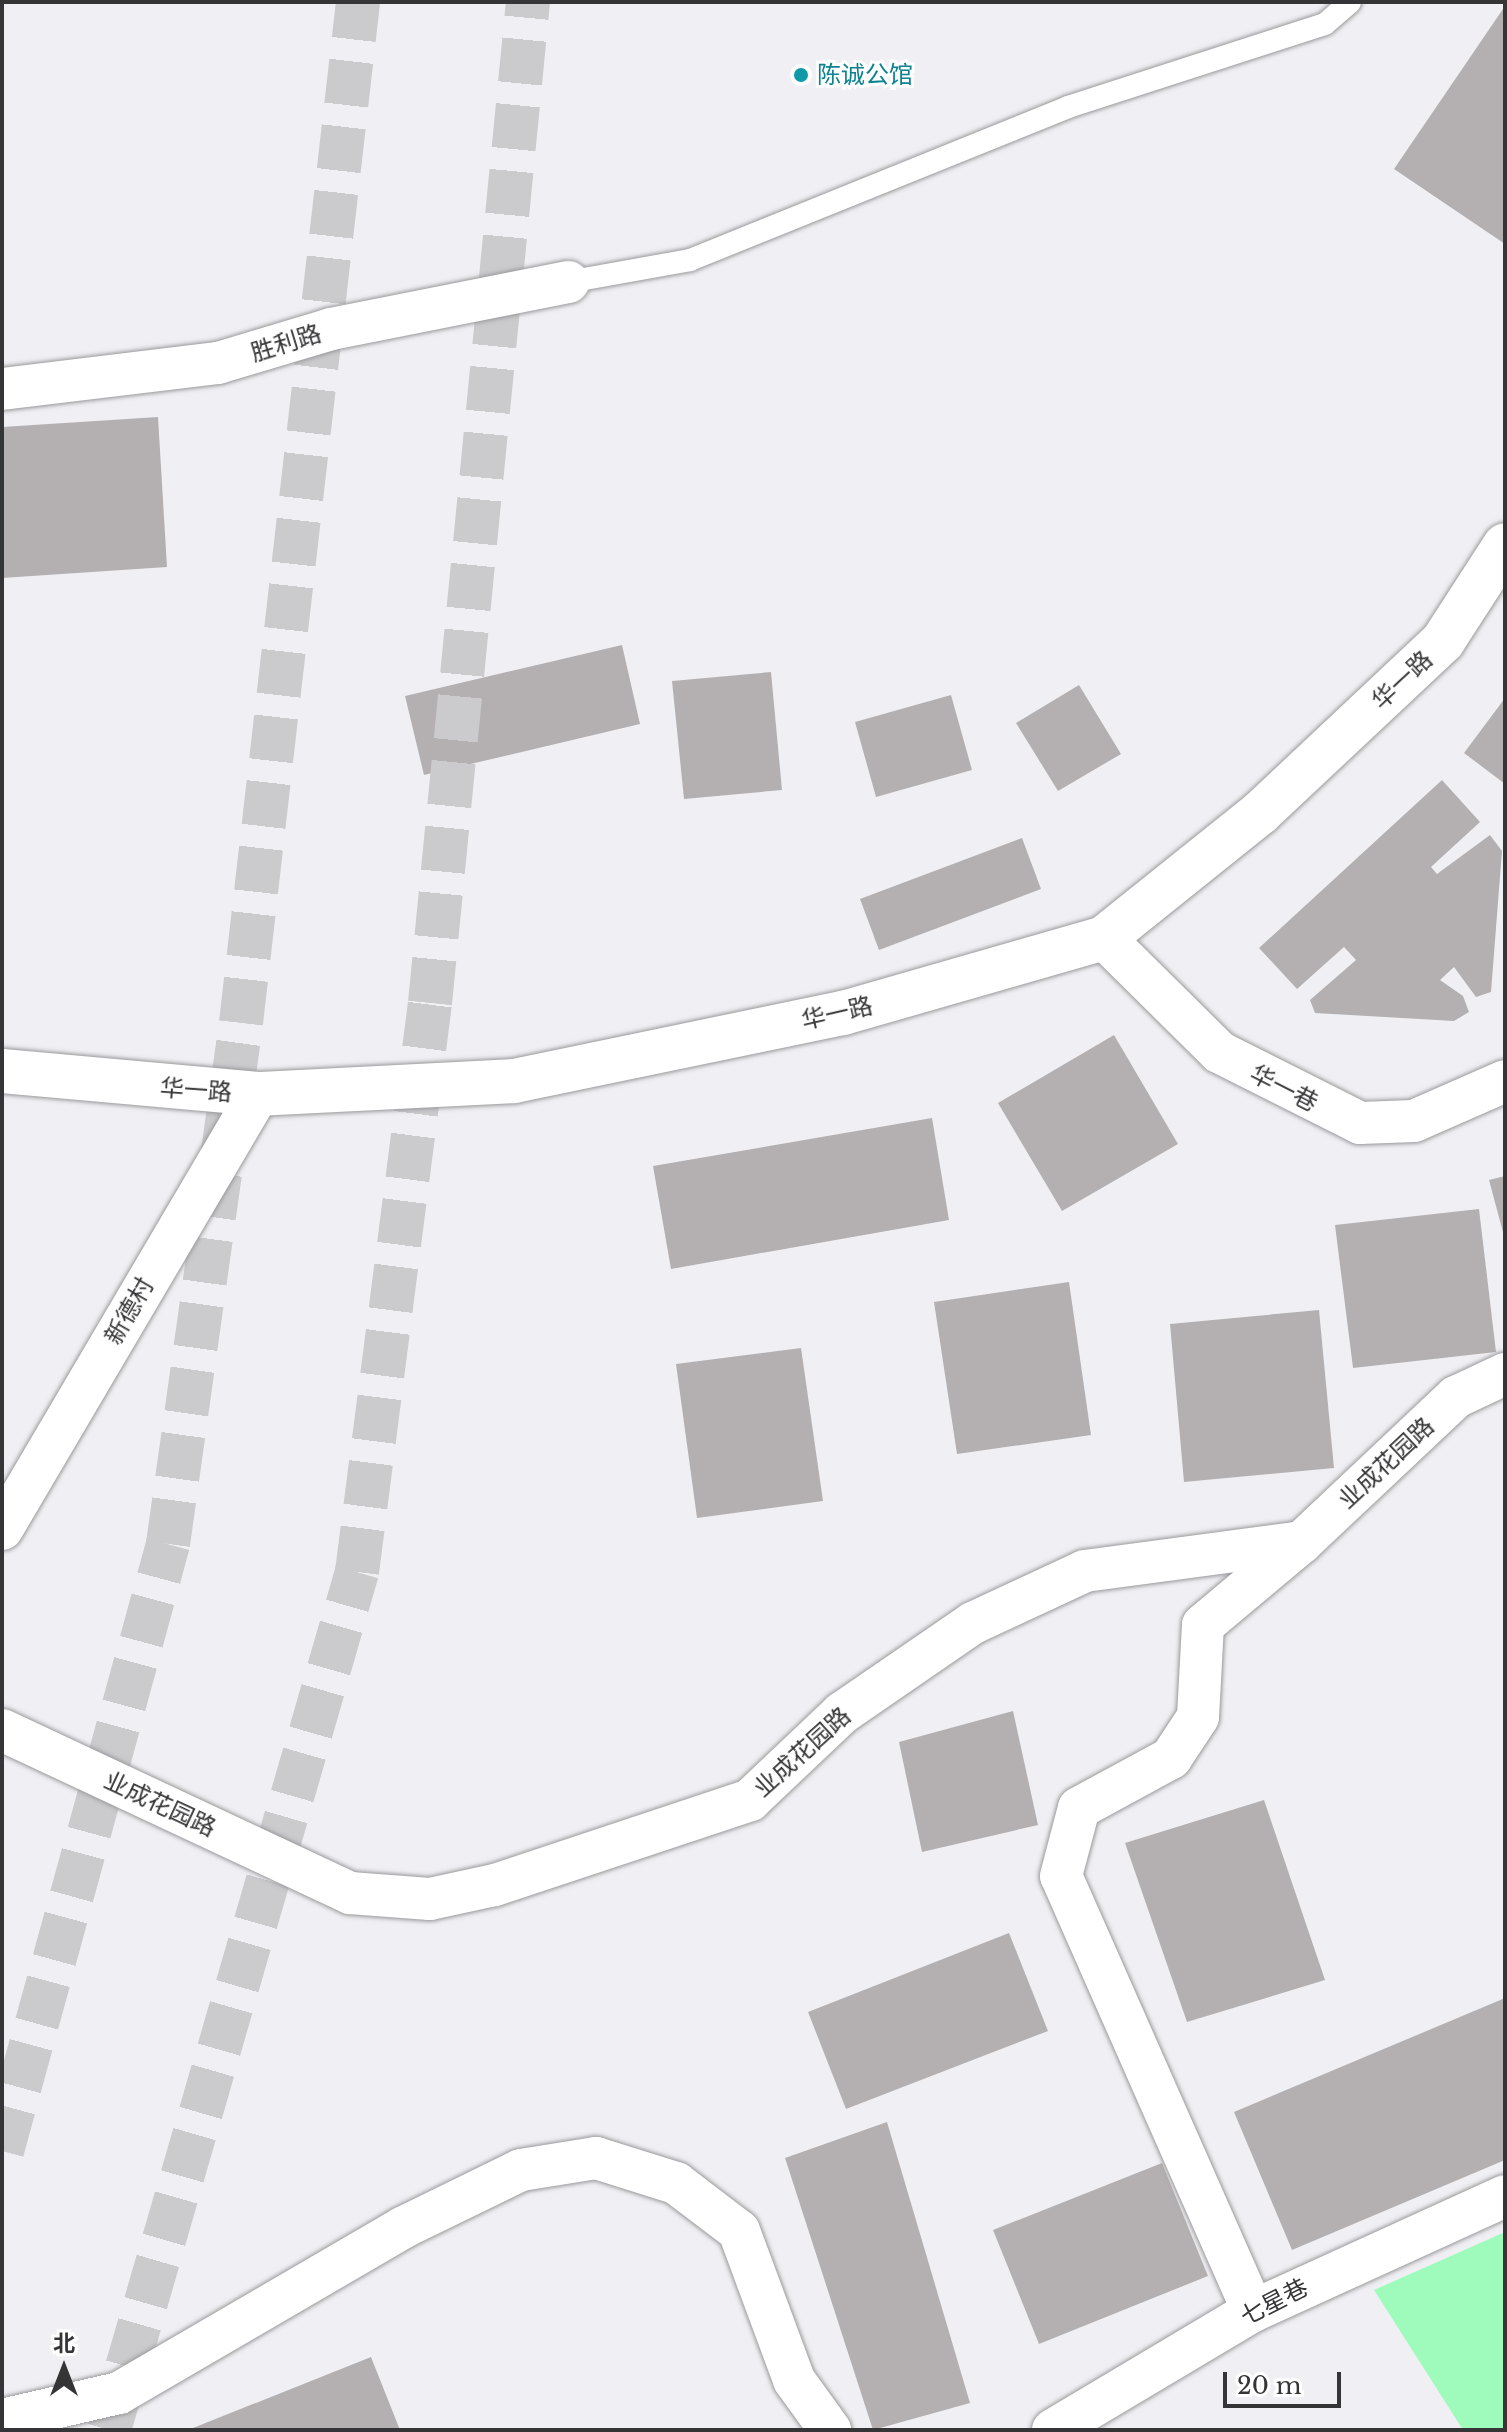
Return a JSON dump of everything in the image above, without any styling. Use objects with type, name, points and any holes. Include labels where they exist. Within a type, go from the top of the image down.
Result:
[{"type":"street","name":"胜利路","points":[[2,389],[218,363],[331,329],[568,282]]},
{"type":"street","name":"华一路","points":[[2,1071],[258,1094],[514,1081],[857,1010],[1104,938],[1260,813],[1443,641],[1505,545]]},
{"type":"street","name":"华一巷","points":[[1104,938],[1219,1052],[1360,1123],[1414,1121],[1505,1081]]},
{"type":"street","name":"新德村","points":[[2,1529],[258,1094]]},
{"type":"street","name":"业成花园路","points":[[2,1730],[350,1893],[430,1899],[495,1885],[750,1800],[842,1713],[973,1623],[1085,1571],[1302,1542],[1456,1397],[1505,1374]]},
{"type":"street","points":[[1253,2311],[1061,1876],[1079,1808],[1171,1758],[1198,1717],[1203,1625],[1302,1542]]},
{"type":"street","points":[[2,2420],[119,2393],[402,2228],[521,2170],[596,2158],[676,2183],[739,2231],[794,2380],[830,2430]]},
{"type":"street","name":"七星巷","points":[[1053,2430],[1253,2311],[1505,2196]]},
{"type":"lane","points":[[568,282],[690,260],[1068,107],[1325,24],[1350,2]]},
{"type":"green space","points":[[1505,2232],[1505,2430],[1463,2430],[1374,2290]]},
{"type":"building","points":[[1505,6],[1505,244],[1394,169]]},
{"type":"building","points":[[158,417],[167,567],[2,578],[2,427]]},
{"type":"building","points":[[622,645],[640,724],[424,775],[405,696]]},
{"type":"building","points":[[771,672],[782,790],[684,799],[672,681]]},
{"type":"building","points":[[1079,685],[1121,754],[1058,791],[1016,723]]},
{"type":"building","points":[[951,695],[972,770],[876,797],[855,722]]},
{"type":"building","points":[[1505,698],[1505,784],[1464,753]]},
{"type":"building","points":[[1442,780],[1480,822],[1431,867],[1437,874],[1490,835],[1502,851],[1491,992],[1476,997],[1454,967],[1440,980],[1463,996],[1469,1012],[1454,1021],[1315,1013],[1310,1000],[1356,960],[1344,947],[1297,989],[1259,948]]},
{"type":"building","points":[[1022,838],[1041,889],[879,950],[860,899]]},
{"type":"building","points":[[1114,1035],[1178,1144],[1062,1211],[998,1103]]},
{"type":"building","points":[[932,1118],[949,1220],[671,1269],[653,1166]]},
{"type":"building","points":[[1505,1176],[1505,1236],[1504,1236],[1489,1180]]},
{"type":"building","points":[[1479,1209],[1496,1352],[1353,1368],[1335,1225]]},
{"type":"building","points":[[1069,1282],[1091,1435],[957,1454],[934,1302]]},
{"type":"building","points":[[1319,1310],[1334,1468],[1184,1482],[1170,1324]]},
{"type":"building","points":[[801,1348],[823,1501],[697,1518],[676,1364]]},
{"type":"building","points":[[1013,1711],[1038,1825],[922,1852],[899,1742]]},
{"type":"building","points":[[1264,1800],[1325,1980],[1187,2022],[1125,1843]]},
{"type":"building","points":[[1009,1933],[1048,2031],[846,2109],[808,2012]]},
{"type":"building","points":[[1505,1998],[1505,2160],[1292,2250],[1234,2112]]},
{"type":"building","points":[[887,2122],[970,2403],[873,2430],[785,2158]]},
{"type":"building","points":[[1162,2163],[1208,2276],[1039,2344],[993,2230]]},
{"type":"building","points":[[371,2357],[400,2430],[188,2430]]},
{"type":"tunnel","points":[[2,2151],[168,1544],[241,1023],[358,2]]},
{"type":"tunnel","points":[[109,2430],[357,1572],[430,1003],[528,2]]},
{"type":"place","name":"陈诚公馆","points":[[801,75]]}]
